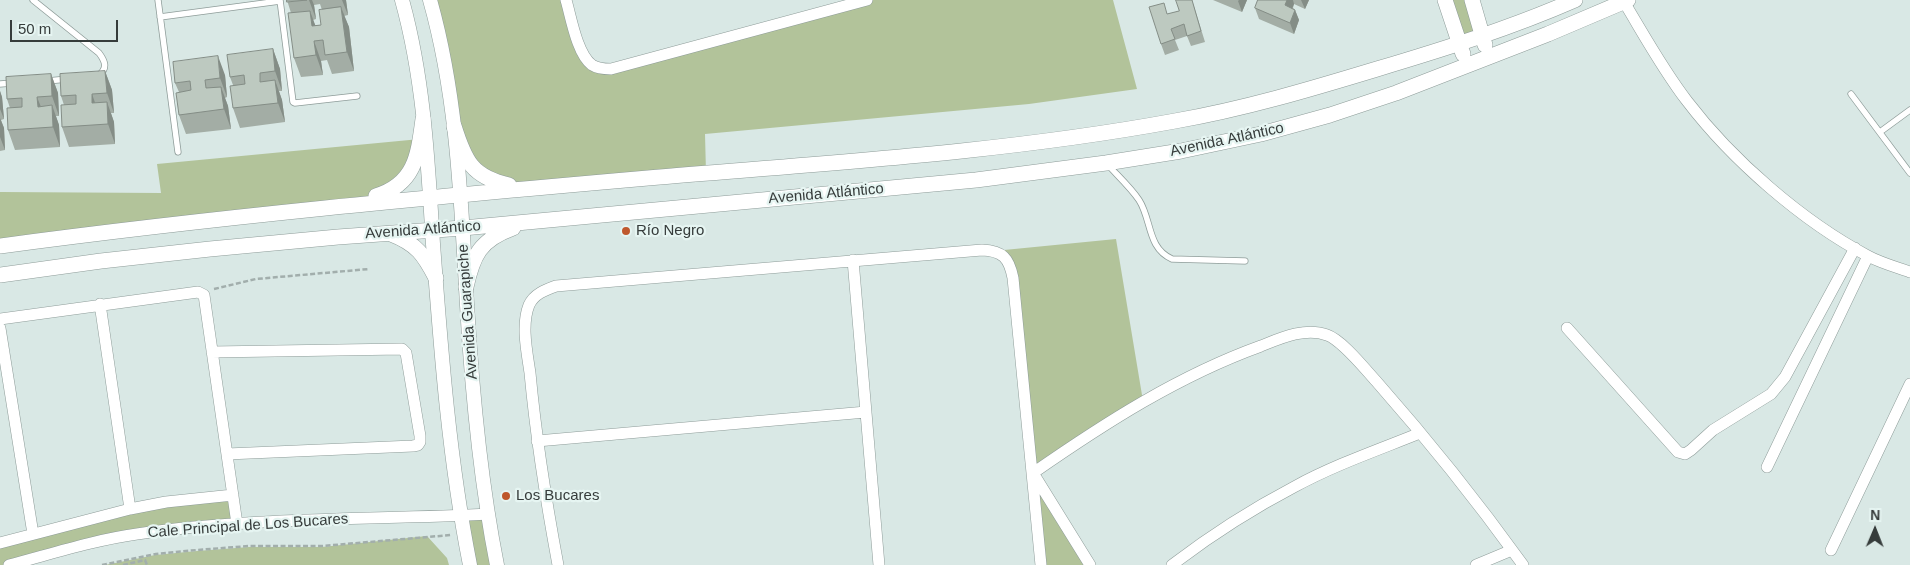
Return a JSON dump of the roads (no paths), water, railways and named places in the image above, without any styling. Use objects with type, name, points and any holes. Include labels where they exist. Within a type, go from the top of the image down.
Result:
[{"type":"main road","points":[[1445,0],[1467,65]]},
{"type":"main road","points":[[1472,0],[1488,56]]},
{"type":"main road","name":"Avenida Atlántico","points":[[0,246],[138,227],[430,196],[936,153],[1114,132],[1253,105],[1310,90],[1459,44],[1574,0]]},
{"type":"main road","name":"Avenida Atlántico","points":[[0,275],[210,249],[463,228],[976,180],[1106,164],[1261,134],[1396,94],[1626,1]]},
{"type":"main road","points":[[340,206],[393,190],[403,183],[418,153],[423,119]]},
{"type":"main road","points":[[454,126],[464,153],[481,175],[492,181],[533,188]]},
{"type":"main road","points":[[466,287],[472,263],[489,240],[500,232],[538,221]]},
{"type":"main road","points":[[388,233],[416,247],[425,257],[436,278]]},
{"type":"street","name":"Avenida Guarapiche","points":[[402,0],[413,46],[423,119],[447,397],[470,565]]},
{"type":"street","name":"Avenida Guarapiche","points":[[430,0],[445,62],[454,126],[461,194],[472,370],[497,565]]},
{"type":"street","points":[[566,0],[580,46],[585,56],[592,65],[611,69],[867,0]]},
{"type":"street","points":[[1626,1],[1686,101],[1714,133],[1776,192],[1807,218],[1868,256],[1910,272]]},
{"type":"street","points":[[1567,328],[1678,452],[1686,454],[1713,430],[1771,394],[1778,387],[1854,248]]},
{"type":"street","points":[[558,565],[537,441],[526,324],[530,303],[534,297],[556,286],[982,250],[994,251],[1008,261],[1015,290],[1041,565]]},
{"type":"street","points":[[1767,467],[1868,256]]},
{"type":"street","points":[[853,260],[879,565]]},
{"type":"street","points":[[0,319],[100,304],[198,292],[204,294],[237,524]]},
{"type":"street","points":[[100,304],[130,509]]},
{"type":"street","points":[[0,328],[34,534]]},
{"type":"street","points":[[1033,473],[1113,419],[1175,383],[1236,355],[1272,342],[1301,334],[1318,333],[1328,335],[1355,358],[1463,485],[1523,565]]},
{"type":"street","points":[[212,352],[402,349],[406,353],[420,436],[418,445],[413,446],[227,454]]},
{"type":"street","points":[[1830,550],[1910,384]]},
{"type":"street","points":[[537,441],[866,412]]},
{"type":"street","points":[[1172,565],[1220,532],[1294,486],[1420,433]]},
{"type":"street","points":[[1033,473],[1090,565]]},
{"type":"street","points":[[0,543],[130,509],[166,502],[233,495]]},
{"type":"street","name":"Cale Principal de Los Bucares","points":[[9,565],[96,542],[135,534],[237,524],[489,514]]},
{"type":"street","points":[[1476,565],[1512,550]]},
{"type":"lane","points":[[33,0],[99,53],[106,66],[101,74],[94,77]]},
{"type":"lane","points":[[158,0],[178,152]]},
{"type":"lane","points":[[160,17],[280,0],[293,102],[357,96]]},
{"type":"lane","points":[[279,66],[288,64]]},
{"type":"lane","points":[[40,81],[80,78]]},
{"type":"lane","points":[[169,80],[178,79]]},
{"type":"lane","points":[[0,84],[20,83]]},
{"type":"lane","points":[[1851,94],[1910,173]]},
{"type":"lane","points":[[1880,132],[1910,110]]},
{"type":"lane","points":[[1106,164],[1139,200],[1153,242],[1162,255],[1172,259],[1245,262]]},
{"type":"place","name":"Río Negro","points":[[626,231]]},
{"type":"place","name":"Los Bucares","points":[[506,496]]}]
